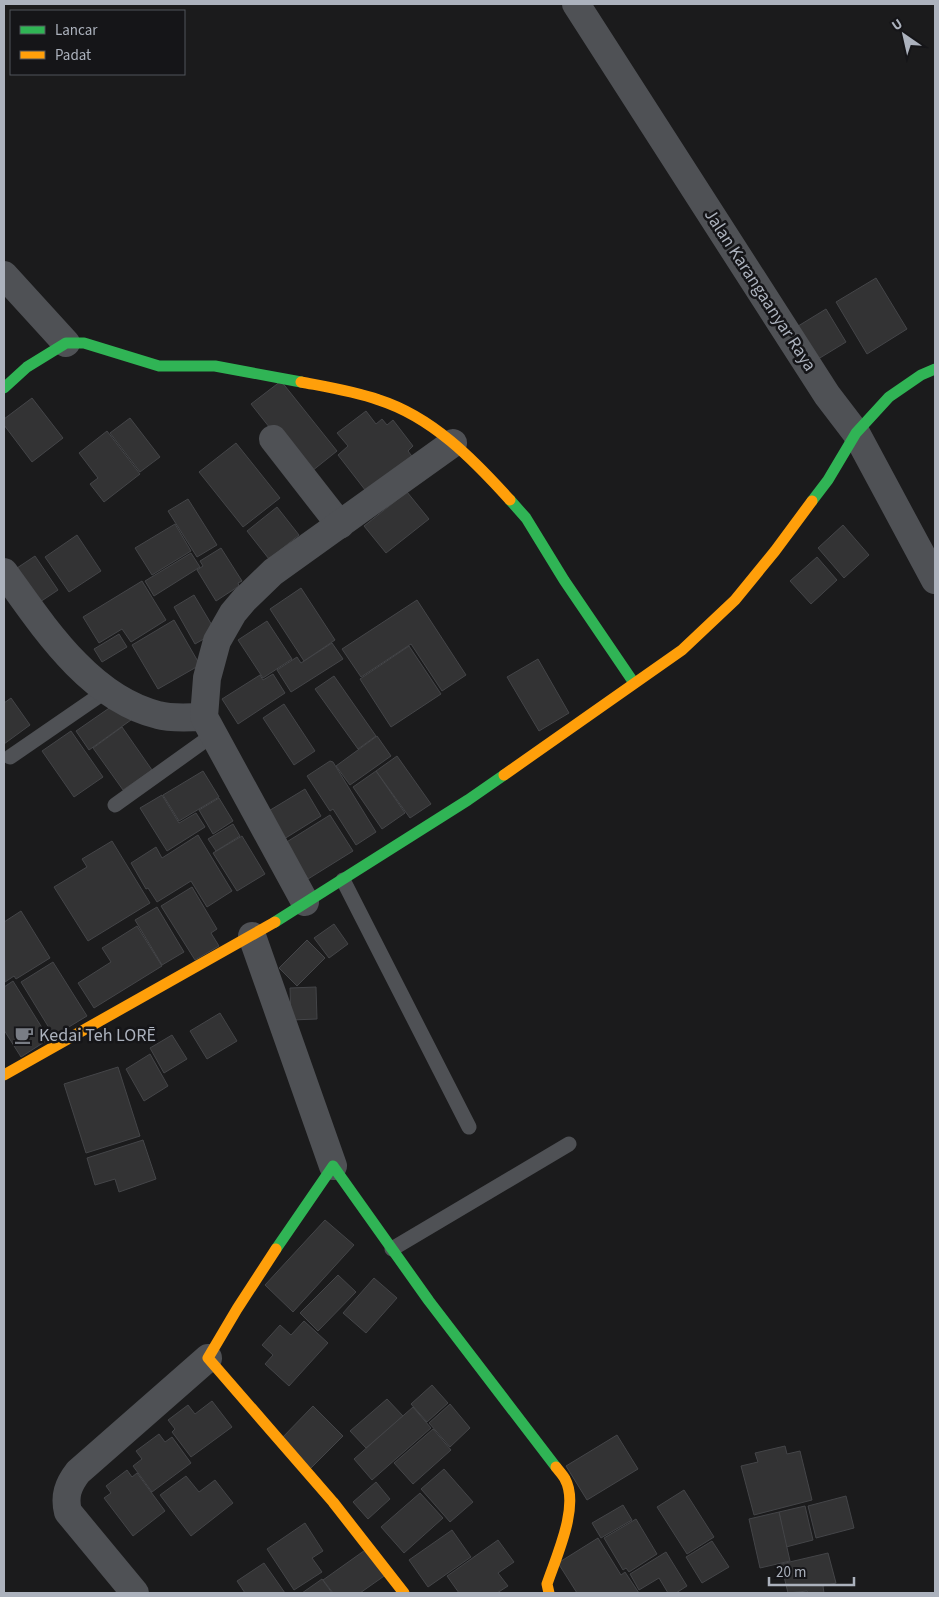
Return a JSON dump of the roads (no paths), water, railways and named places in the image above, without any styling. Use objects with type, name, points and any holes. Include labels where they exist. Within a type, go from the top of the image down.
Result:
[{"type":"street","name":"Jalan Karangaanyar Raya","points":[[576,4],[828,395],[856,433],[935,580]]},
{"type":"street","points":[[4,275],[66,343]]},
{"type":"street","points":[[4,388],[27,368],[66,343],[84,343],[159,366],[215,366],[349,391],[380,400],[404,410],[433,427],[485,472],[526,518],[564,580],[634,683]]},
{"type":"street","points":[[4,1074],[252,936],[343,880],[468,800],[682,650],[735,600],[775,551],[828,480],[856,433],[889,397],[921,375],[935,369]]},
{"type":"street","points":[[273,439],[340,525]]},
{"type":"street","points":[[305,902],[209,726],[207,678],[217,641],[233,613],[261,582],[453,444]]},
{"type":"street","points":[[4,572],[40,622],[89,678],[106,691],[135,707],[159,716],[209,726]]},
{"type":"street","points":[[252,936],[333,1166],[429,1301],[566,1480],[570,1500],[569,1517],[547,1584],[549,1593]]},
{"type":"street","points":[[136,1593],[68,1512],[66,1501],[69,1484],[78,1472],[208,1358],[222,1332],[284,1236],[333,1166]]},
{"type":"street","points":[[208,1358],[376,1554],[404,1593]]},
{"type":"lane","points":[[10,757],[106,691]]},
{"type":"lane","points":[[115,806],[209,726]]},
{"type":"lane","points":[[343,880],[469,1127]]},
{"type":"lane","points":[[392,1248],[569,1144]]},
{"type":"place","name":"Kedai Teh LORĒ","points":[[24,1035]]}]
